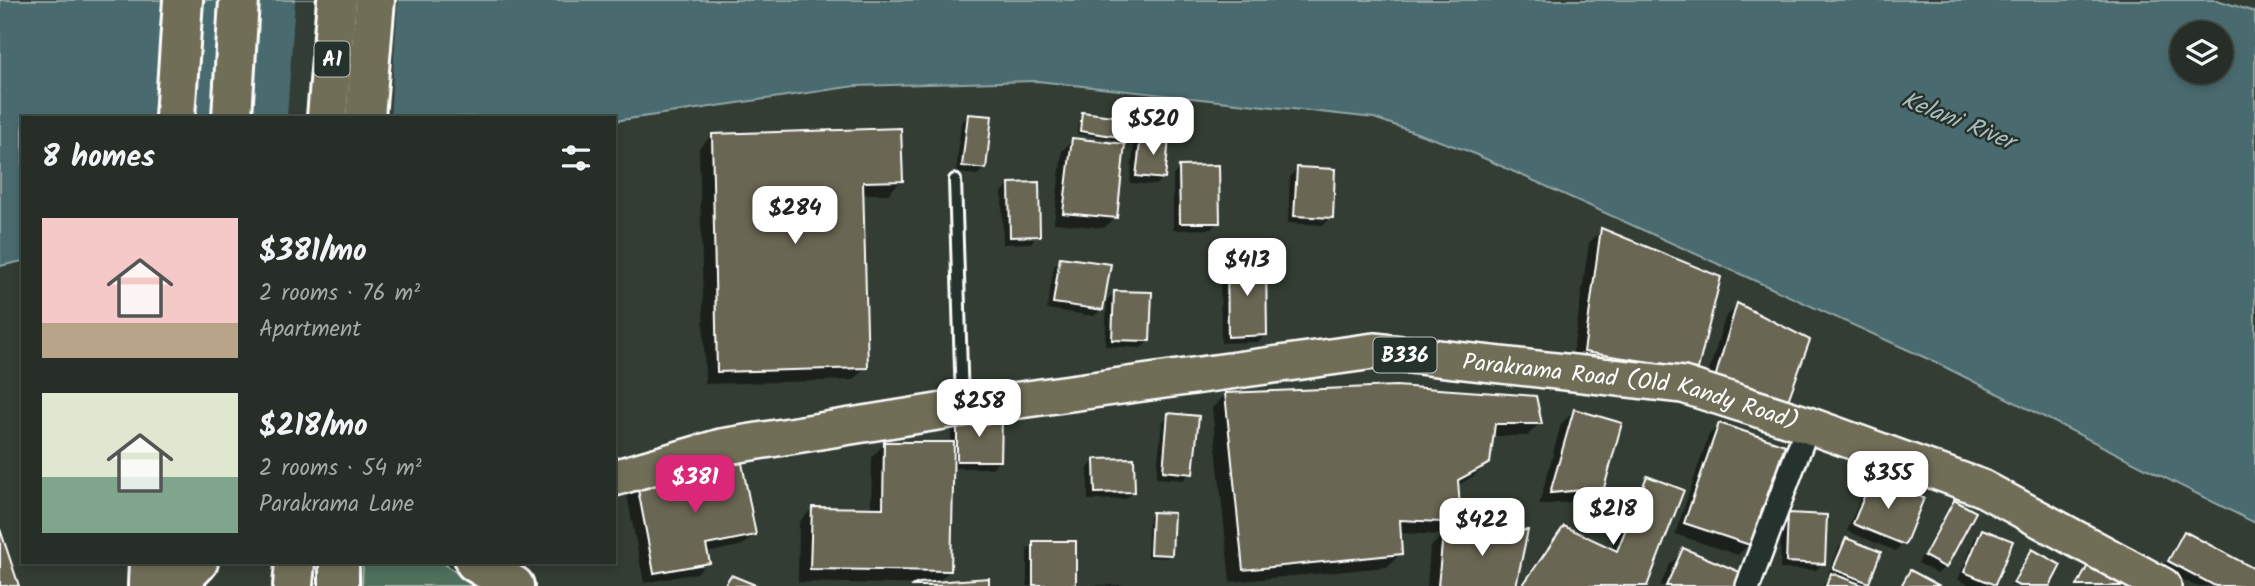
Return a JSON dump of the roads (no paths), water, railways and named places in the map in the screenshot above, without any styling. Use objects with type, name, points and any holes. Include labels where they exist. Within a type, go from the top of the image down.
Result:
[{"type":"highway","points":[[175,116],[183,0]]},
{"type":"highway","points":[[232,116],[239,0]]},
{"type":"highway","name":"A1","points":[[327,116],[337,0]]},
{"type":"highway","name":"A1","points":[[365,116],[375,0]]},
{"type":"highway","points":[[148,586],[149,564]]},
{"type":"highway","points":[[175,586],[196,564]]},
{"type":"highway","points":[[206,564],[206,586]]},
{"type":"highway","points":[[293,586],[295,564]]},
{"type":"highway","points":[[338,586],[339,564]]},
{"type":"highway","points":[[478,564],[514,586]]},
{"type":"main road","name":"Parakrama Road (Old Kandy Road)","points":[[616,477],[721,447],[962,408],[1374,351],[1683,385],[1808,425],[1982,488],[2163,586]]},
{"type":"street","points":[[1748,586],[1808,425]]},
{"type":"lane","points":[[955,180],[962,408]]},
{"type":"water","name":"Kelani River","points":[[0,0],[2217,0],[2255,12],[2255,523],[1937,363],[1468,151],[1374,118],[1037,81],[855,86],[616,121],[616,116],[21,116],[21,261],[0,266]]}]
